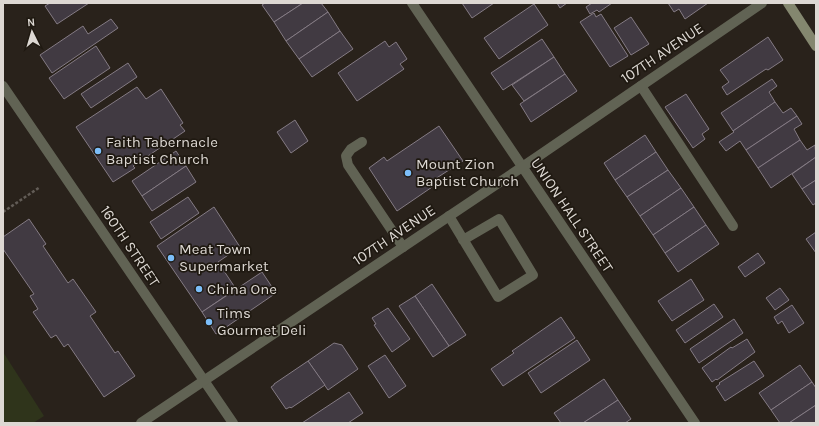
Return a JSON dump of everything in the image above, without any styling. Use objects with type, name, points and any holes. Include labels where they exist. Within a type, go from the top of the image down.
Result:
[{"type":"main road","points":[[788,3],[816,46]]},
{"type":"street","name":"UNION HALL STREET","points":[[412,3],[695,423]]},
{"type":"street","name":"107TH AVENUE","points":[[141,423],[522,167],[762,3]]},
{"type":"street","name":"160TH STREET","points":[[3,86],[233,423]]},
{"type":"street","points":[[641,86],[733,226]]},
{"type":"street","points":[[362,142],[346,156],[348,165],[403,247]]},
{"type":"street","points":[[449,216],[498,296],[533,275],[499,218],[464,240]]},
{"type":"path","points":[[3,212],[40,187]]},
{"type":"green space","points":[[3,352],[44,416],[33,423],[3,423]]},
{"type":"building","points":[[50,3],[89,3],[57,24],[45,6]]},
{"type":"building","points":[[265,3],[303,3],[274,22],[262,5]]},
{"type":"building","points":[[303,3],[321,3],[328,12],[286,41],[274,22]]},
{"type":"building","points":[[462,3],[494,3],[472,18]]},
{"type":"building","points":[[557,3],[567,3],[560,8]]},
{"type":"building","points":[[592,3],[612,3],[599,12],[597,10],[590,14],[586,7]]},
{"type":"building","points":[[668,3],[708,3],[685,19],[679,9],[674,12]]},
{"type":"building","points":[[534,4],[548,25],[499,59],[484,38]]},
{"type":"building","points":[[328,12],[340,31],[299,59],[286,41]]},
{"type":"building","points":[[594,13],[596,17],[601,14],[628,56],[610,67],[580,22]]},
{"type":"building","points":[[631,17],[649,44],[631,55],[614,28]]},
{"type":"building","points":[[111,19],[118,28],[52,73],[40,55],[83,26],[88,34]]},
{"type":"building","points":[[340,31],[353,49],[312,77],[299,59]]},
{"type":"building","points":[[768,37],[783,60],[768,70],[766,69],[727,95],[722,87],[729,82],[720,70]]},
{"type":"building","points":[[542,39],[554,57],[503,90],[491,73]]},
{"type":"building","points":[[385,41],[389,47],[396,42],[407,59],[400,64],[404,69],[357,101],[338,73]]},
{"type":"building","points":[[96,46],[110,68],[64,99],[49,78]]},
{"type":"building","points":[[554,57],[565,74],[524,101],[512,85]]},
{"type":"building","points":[[128,63],[137,77],[91,108],[81,94]]},
{"type":"building","points":[[565,74],[577,91],[531,122],[520,104]]},
{"type":"building","points":[[772,79],[777,86],[769,92],[775,102],[733,131],[721,113]]},
{"type":"building","points":[[137,87],[146,99],[161,89],[183,123],[180,125],[185,131],[133,166],[135,168],[113,182],[76,127]]},
{"type":"building","points":[[686,94],[709,129],[702,134],[705,139],[693,148],[665,107]]},
{"type":"building","points":[[775,102],[783,113],[791,108],[797,116],[746,150],[740,141],[726,151],[719,142]]},
{"type":"building","points":[[797,116],[802,124],[794,129],[800,140],[758,168],[746,150]]},
{"type":"building","points":[[295,120],[308,141],[291,153],[277,132]]},
{"type":"building","name":"Mount Zion Baptist Church","points":[[439,126],[463,161],[435,179],[438,183],[397,211],[369,168],[384,157],[387,161]]},
{"type":"building","points":[[645,135],[656,152],[615,180],[604,163]]},
{"type":"building","points":[[800,140],[807,150],[815,145],[816,157],[771,188],[758,168]]},
{"type":"building","points":[[176,151],[186,166],[142,196],[132,181]]},
{"type":"building","points":[[656,152],[668,170],[627,197],[615,180]]},
{"type":"building","points":[[816,157],[816,180],[802,189],[792,174]]},
{"type":"building","points":[[186,166],[196,182],[152,211],[142,196]]},
{"type":"building","points":[[668,170],[681,188],[640,216],[627,197]]},
{"type":"building","points":[[816,180],[816,203],[813,205],[802,189]]},
{"type":"building","points":[[681,188],[694,207],[653,235],[640,216]]},
{"type":"building","points":[[188,197],[199,213],[161,239],[150,222]]},
{"type":"building","points":[[214,207],[240,247],[218,262],[236,289],[202,312],[157,246]]},
{"type":"building","points":[[694,207],[706,225],[665,253],[653,235]]},
{"type":"building","points":[[29,219],[46,244],[43,246],[68,283],[73,279],[96,312],[90,316],[115,353],[118,351],[135,376],[104,397],[68,344],[64,347],[56,335],[51,338],[33,312],[38,309],[30,296],[34,294],[3,249],[3,237]]},
{"type":"building","points":[[706,225],[719,244],[678,272],[665,253]]},
{"type":"building","points":[[816,232],[816,253],[806,239]]},
{"type":"building","points":[[758,253],[765,263],[745,277],[738,267]]},
{"type":"building","points":[[262,272],[276,293],[216,334],[202,312]]},
{"type":"building","points":[[691,279],[704,300],[672,321],[658,301]]},
{"type":"building","points":[[432,284],[466,335],[449,346],[415,296]]},
{"type":"building","points":[[780,288],[789,300],[775,310],[766,298]]},
{"type":"building","points":[[415,296],[449,346],[433,357],[399,306]]},
{"type":"building","points":[[714,304],[723,317],[685,343],[676,330]]},
{"type":"building","points":[[792,305],[804,323],[789,333],[782,321],[778,324],[774,317]]},
{"type":"building","points":[[388,308],[410,339],[392,352],[374,325],[376,324],[372,318]]},
{"type":"building","points":[[561,317],[575,338],[503,386],[491,369],[514,353],[512,351]]},
{"type":"building","points":[[734,319],[743,333],[699,363],[690,349]]},
{"type":"building","points":[[747,339],[755,352],[717,380],[716,379],[712,382],[702,368],[731,347],[732,348]]},
{"type":"building","points":[[577,340],[590,360],[541,393],[528,373]]},
{"type":"building","points":[[334,343],[342,345],[358,369],[328,390],[308,361]]},
{"type":"building","points":[[385,355],[406,386],[389,398],[368,366]]},
{"type":"building","points":[[308,361],[325,385],[291,408],[286,409],[271,387]]},
{"type":"building","points":[[754,361],[764,376],[725,401],[716,387],[720,384],[719,383]]},
{"type":"building","points":[[800,365],[812,382],[771,410],[759,393]]},
{"type":"building","points":[[604,379],[618,400],[583,423],[561,423],[554,413]]},
{"type":"building","points":[[812,382],[816,388],[816,405],[789,423],[780,423],[771,410]]},
{"type":"building","points":[[349,392],[363,413],[348,423],[302,423]]},
{"type":"building","points":[[618,400],[631,419],[625,423],[583,423]]},
{"type":"building","points":[[816,405],[816,423],[789,423]]},
{"type":"place","name":"Faith Tabernacle Baptist Church","points":[[98,151]]},
{"type":"place","name":"Mount Zion Baptist Church","points":[[408,173]]},
{"type":"place","name":"Meat Town Supermarket","points":[[171,258]]},
{"type":"place","name":"China One","points":[[199,289]]},
{"type":"place","name":"Tims Gourmet Deli","points":[[209,322]]}]
